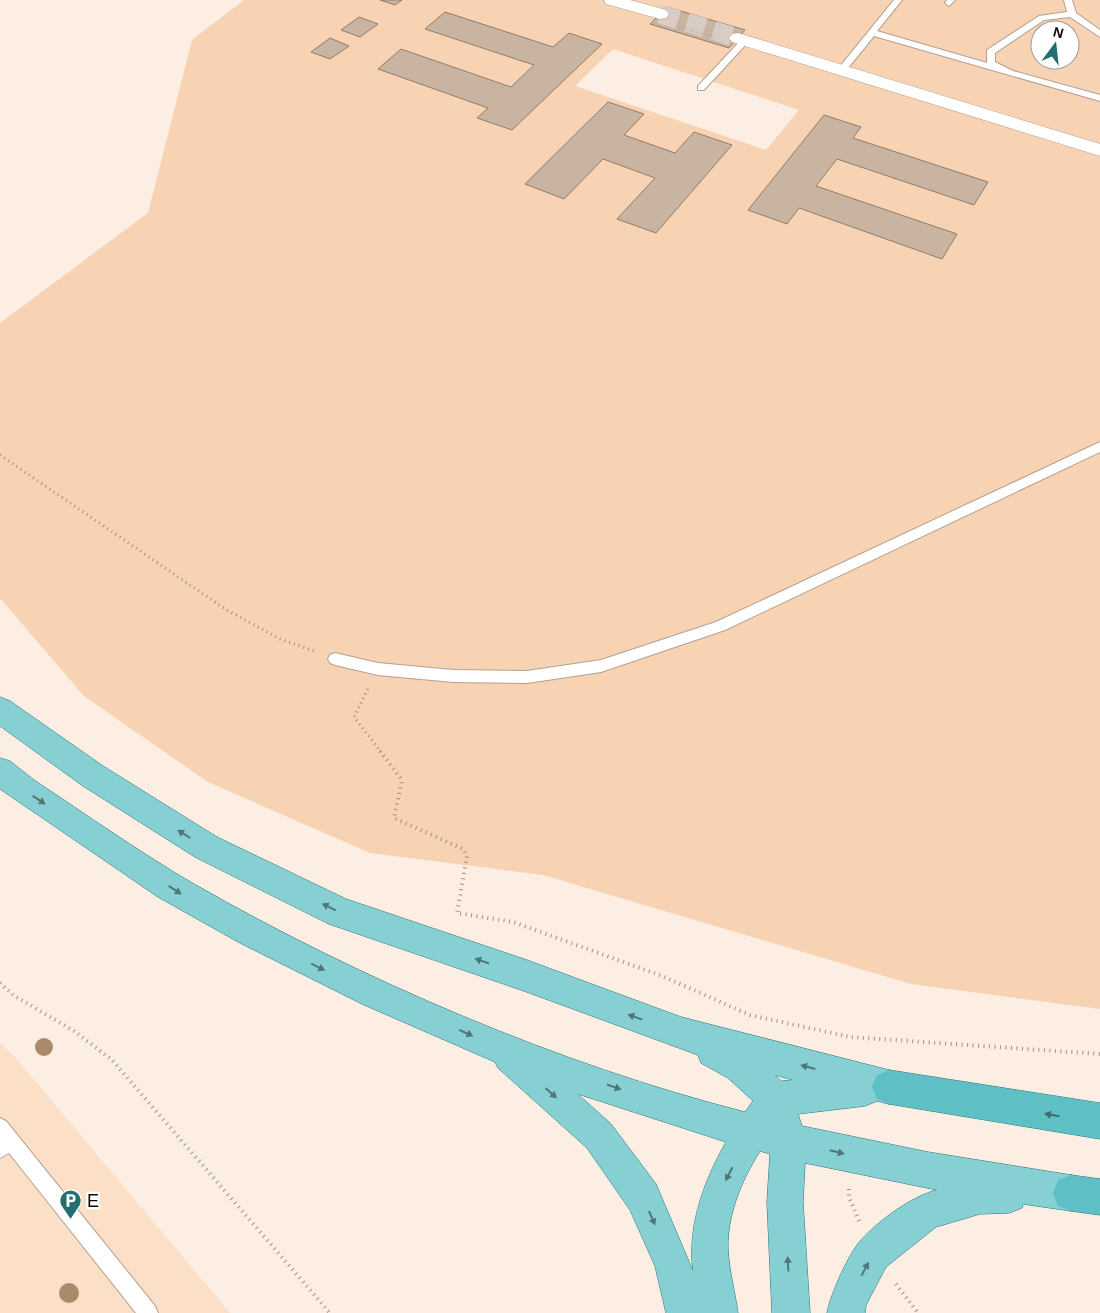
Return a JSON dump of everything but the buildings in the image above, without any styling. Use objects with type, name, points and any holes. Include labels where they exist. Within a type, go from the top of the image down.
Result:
[{"type":"highway","points":[[889,1087],[1100,1121]]},
{"type":"main road","points":[[0,710],[93,776],[206,848],[340,913],[524,975],[681,1034],[889,1087]]},
{"type":"main road","points":[[0,772],[24,790],[188,898],[316,966],[502,1048],[691,1114],[789,1140],[946,1175],[1085,1195]]},
{"type":"main road","points":[[681,1034],[740,1066],[776,1099],[789,1140],[785,1202],[791,1313]]},
{"type":"main road","points":[[502,1048],[599,1136],[642,1197],[673,1264],[685,1313]]},
{"type":"main road","points":[[720,1313],[710,1241],[722,1188],[751,1130],[776,1099],[889,1087]]},
{"type":"main road","points":[[846,1313],[848,1301],[873,1254],[926,1211],[980,1196],[1085,1195]]},
{"type":"street","points":[[612,0],[666,19]]},
{"type":"street","points":[[742,40],[1100,150]]},
{"type":"lane","points":[[841,71],[898,0]]},
{"type":"lane","points":[[1068,0],[1072,14],[1100,34]]},
{"type":"lane","points":[[1010,73],[991,63],[990,52],[1042,18],[1072,14]]},
{"type":"lane","points":[[872,33],[1100,98]]},
{"type":"lane","points":[[701,88],[742,40]]},
{"type":"lane","points":[[335,659],[378,669],[453,676],[527,677],[601,666],[665,646],[729,622],[1100,447]]},
{"type":"lane","points":[[3,1139],[148,1313]]},
{"type":"path","points":[[666,19],[716,38]]},
{"type":"path","points":[[0,455],[225,610],[280,639],[335,659]]},
{"type":"path","points":[[378,669],[354,717],[402,780],[394,818],[463,849],[468,856],[457,913],[513,922],[662,976],[750,1015],[850,1037],[1100,1054]]},
{"type":"path","points":[[0,983],[14,994],[74,1031],[112,1060],[330,1313]]},
{"type":"shaded area","points":[[244,0],[1100,0],[1100,1009],[911,984],[543,875],[370,853],[208,782],[84,696],[0,598],[0,323],[148,213],[192,40]],"holes":[[[613,49],[799,110],[766,150],[575,86]]]},
{"type":"shaded area","name":"E","points":[[0,1043],[14,1056],[230,1313],[0,1313]]},
{"type":"tunnel","points":[[660,14],[738,38]]},
{"type":"place","name":"E","points":[[71,1220]]}]
